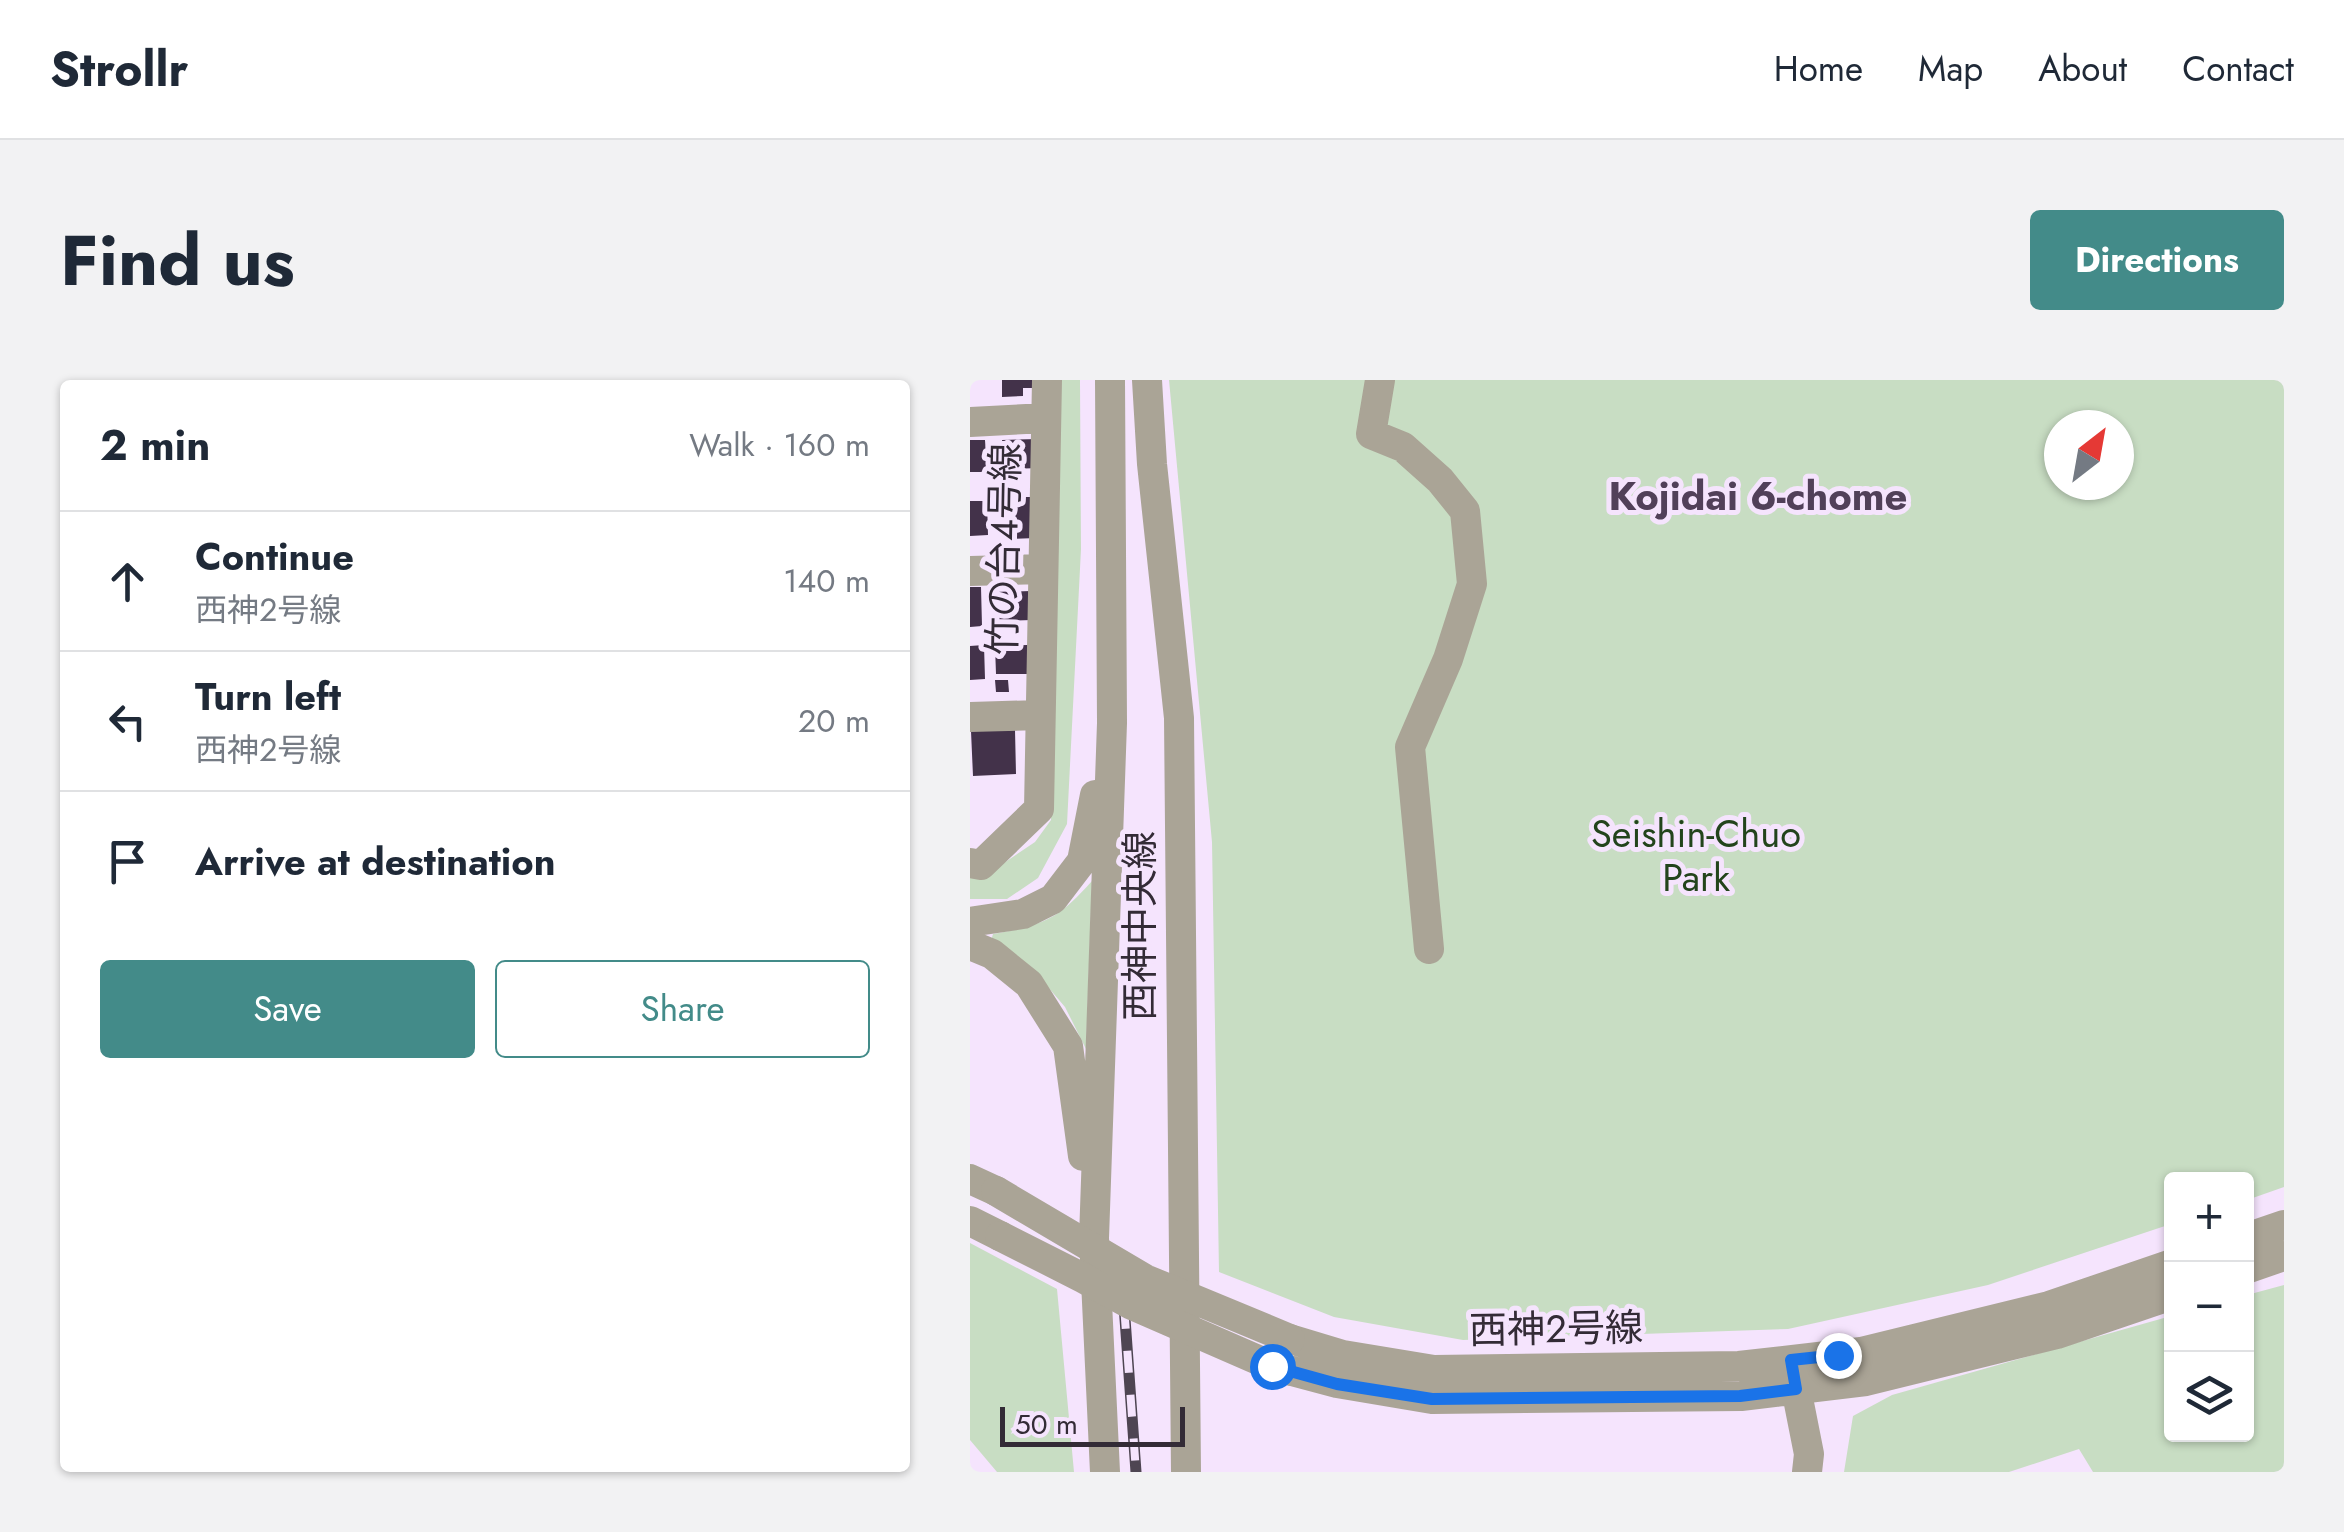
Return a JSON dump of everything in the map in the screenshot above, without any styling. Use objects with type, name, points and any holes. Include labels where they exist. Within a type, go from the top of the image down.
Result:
[{"type":"street","name":"竹の台４号線","points":[[970,864],[981,865],[1038,809],[1047,380]]},
{"type":"street","name":"西神中央線","points":[[1104,1472],[1094,1238],[1112,723],[1110,380]]},
{"type":"street","name":"西神中央線","points":[[1148,380],[1152,464],[1179,718],[1186,1472]]},
{"type":"street","points":[[1380,380],[1371,434],[1404,446],[1465,511],[1472,584],[1448,659],[1410,748],[1429,949]]},
{"type":"street","points":[[970,422],[1046,418]]},
{"type":"street","points":[[970,571],[1043,569]]},
{"type":"street","points":[[970,717],[1040,715]]},
{"type":"street","points":[[970,922],[1022,914],[1053,899],[1082,860],[1112,723]]},
{"type":"street","points":[[970,945],[992,954],[1029,984],[1068,1046],[1094,1238]]},
{"type":"street","name":"西神２号線","points":[[983,1185],[1145,1279],[1290,1339],[1343,1355],[1434,1370],[1739,1366],[1866,1381],[2057,1334],[2164,1298]]},
{"type":"street","name":"西神２号線","points":[[970,1221],[1132,1305],[1272,1366],[1337,1384],[1432,1399],[1740,1396],[1860,1352],[2048,1306],[2164,1267]]},
{"type":"street","points":[[2254,1235],[2284,1225]]},
{"type":"street","points":[[2254,1266],[2284,1256]]},
{"type":"street","points":[[1794,1375],[1809,1454],[1807,1472]]},
{"type":"street","points":[[1184,1378],[1209,1472]]},
{"type":"green space","points":[[1058,380],[1080,380],[1081,549],[1067,824],[1038,878],[1007,899],[970,899],[970,874],[989,873],[1035,842],[1051,820]]},
{"type":"green space","name":"Seishin-Chuo Park","points":[[1169,380],[2284,380],[2284,1187],[2254,1198],[2254,1172],[2164,1172],[2164,1226],[1988,1285],[1788,1329],[1463,1340],[1334,1317],[1219,1272],[1212,842]]},
{"type":"green space","points":[[1092,881],[1086,1049],[1065,1007],[1030,966],[991,941],[993,934],[1025,927],[1059,913]]},
{"type":"green space","points":[[970,1243],[1057,1289],[1074,1472],[997,1472],[970,1440]]},
{"type":"green space","points":[[2284,1285],[2284,1472],[2093,1472],[2079,1449],[2009,1472],[1844,1472],[1853,1416],[1892,1395],[2164,1318],[2164,1442],[2254,1442],[2254,1293]]},
{"type":"building","points":[[1002,380],[1037,380],[1037,388],[1023,388],[1023,396],[1002,397]]},
{"type":"building","points":[[1039,439],[1040,468],[1003,469],[1002,440]]},
{"type":"building","points":[[970,440],[985,440],[987,472],[970,472]]},
{"type":"building","points":[[1003,497],[1034,497],[1036,538],[1005,539]]},
{"type":"building","points":[[970,501],[987,501],[988,535],[970,536]]},
{"type":"building","points":[[970,587],[981,587],[982,626],[970,627]]},
{"type":"building","points":[[1031,591],[1032,620],[992,621],[992,592]]},
{"type":"building","points":[[984,645],[985,679],[970,680],[970,646]]},
{"type":"building","points":[[1028,645],[1029,674],[996,674],[995,646]]},
{"type":"building","points":[[995,680],[1008,680],[1009,692],[996,692]]},
{"type":"building","points":[[1015,730],[1016,774],[973,776],[971,731]]},
{"type":"railway","points":[[1121,1263],[1136,1472]]},
{"type":"district","name":"Kojidai 6-chome","points":[[1758,496]]},
{"type":"route","points":[[1272,1366],[1337,1384],[1432,1399],[1740,1396],[1796,1389],[1791,1360],[1838,1355]]}]
